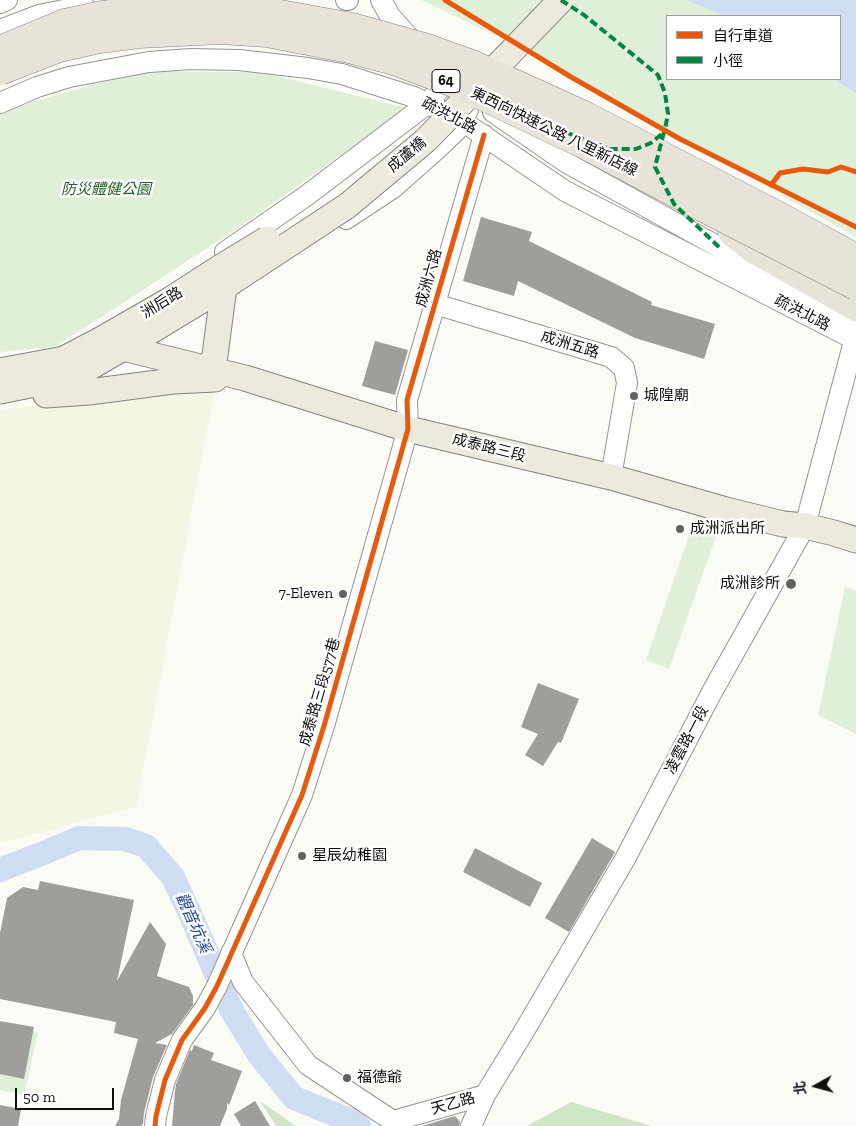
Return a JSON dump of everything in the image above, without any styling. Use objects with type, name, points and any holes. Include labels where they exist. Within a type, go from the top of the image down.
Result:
[{"type":"highway","name":"東西向快速公路 八里新店線","points":[[0,50],[65,23],[102,15],[142,10],[247,8],[352,27],[424,47],[474,65],[586,116],[856,258]]},
{"type":"highway","name":"東西向快速公路 八里新店線","points":[[0,71],[59,48],[139,34],[220,30],[267,33],[349,49],[394,61],[460,86],[583,144],[856,286]]},
{"type":"highway","points":[[688,200],[752,248],[856,307]]},
{"type":"highway","points":[[775,214],[856,248]]},
{"type":"main road","name":"成蘆橋","points":[[224,284],[262,242],[331,197],[412,131],[537,0]]},
{"type":"main road","name":"成蘆橋","points":[[224,284],[347,206],[426,140],[561,0]]},
{"type":"main road","name":"洲后路","points":[[113,344],[173,308],[224,284]]},
{"type":"main road","points":[[213,370],[224,284]]},
{"type":"main road","points":[[0,371],[64,359],[113,344]]},
{"type":"main road","points":[[0,391],[75,376],[113,344]]},
{"type":"main road","name":"成泰路三段","points":[[113,344],[245,378],[408,428],[611,477],[726,510],[783,524],[805,526],[856,540]]},
{"type":"main road","points":[[0,399],[89,392],[173,381],[245,378]]},
{"type":"street","points":[[0,3],[7,0]]},
{"type":"street","points":[[0,30],[39,15],[113,0]]},
{"type":"street","name":"疏洪北路","points":[[250,0],[382,34],[566,163],[856,335]]},
{"type":"street","points":[[381,0],[390,16],[448,79],[428,104],[306,196],[194,274],[173,308],[198,315],[224,284],[266,274],[393,188],[456,131],[475,98]]},
{"type":"street","name":"疏洪北路","points":[[0,102],[69,77],[149,62],[191,59],[239,60],[342,74],[414,97],[462,120],[565,191],[856,335]]},
{"type":"street","name":"成洲六路","points":[[408,428],[407,400],[484,135]]},
{"type":"street","name":"成洲五路","points":[[435,304],[611,357],[624,368],[627,383],[611,477]]},
{"type":"street","name":"凌雲路一段","points":[[471,1126],[484,1095],[625,859],[712,692],[805,526],[856,335]]},
{"type":"street","name":"成泰路三段577巷","points":[[155,1126],[166,1080],[182,1040],[205,1008],[217,986],[302,795],[324,726],[408,428]]},
{"type":"street","points":[[231,953],[243,982],[308,1065],[392,1124]]},
{"type":"street","name":"天乙路","points":[[392,1124],[484,1095]]},
{"type":"green space","points":[[421,0],[856,0],[856,237],[501,38]]},
{"type":"green space","name":"防災體健公園","points":[[142,71],[260,72],[407,108],[241,226],[54,347],[0,352],[0,113],[4,110]]},
{"type":"green space","points":[[216,382],[136,807],[0,843],[0,410]]},
{"type":"green space","points":[[698,510],[723,517],[669,669],[646,660]]},
{"type":"green space","points":[[845,587],[856,591],[856,734],[818,715]]},
{"type":"green space","points":[[0,1025],[38,1033],[24,1095],[0,1090]]},
{"type":"green space","points":[[260,1101],[296,1126],[276,1126]]},
{"type":"green space","points":[[571,1102],[652,1126],[527,1126]]},
{"type":"water","points":[[687,0],[856,0],[856,93],[836,80],[841,80],[841,15],[722,15]]},
{"type":"building","points":[[481,217],[532,232],[529,241],[652,302],[651,305],[715,324],[704,359],[635,338],[518,281],[514,296],[463,281]]},
{"type":"building","points":[[375,341],[408,350],[395,395],[362,386]]},
{"type":"building","points":[[538,683],[579,699],[561,743],[558,742],[543,766],[525,755],[538,734],[521,727]]},
{"type":"building","points":[[592,838],[615,852],[569,932],[545,918]]},
{"type":"building","points":[[475,848],[542,883],[530,907],[463,872]]},
{"type":"building","points":[[40,881],[134,900],[117,981],[150,922],[166,944],[157,976],[189,987],[193,996],[193,1005],[172,1034],[155,1043],[167,1045],[153,1077],[142,1126],[115,1126],[119,1119],[121,1100],[138,1039],[114,1033],[116,1022],[0,999],[0,933],[7,898],[23,887],[38,890]]},
{"type":"building","points":[[0,1021],[34,1027],[24,1079],[0,1074]]},
{"type":"building","points":[[194,1045],[214,1053],[211,1060],[242,1071],[229,1105],[227,1103],[227,1109],[220,1126],[172,1126],[176,1084],[190,1050],[192,1051]]},
{"type":"building","points":[[255,1101],[270,1126],[241,1126],[234,1114]]},
{"type":"building","points":[[0,1105],[21,1109],[18,1126],[0,1126]]},
{"type":"building","points":[[455,1116],[460,1122],[459,1126],[422,1126]]},
{"type":"waterway","name":"觀音坑溪","points":[[0,870],[79,838],[125,839],[146,846],[173,877],[231,1009],[259,1055],[294,1098],[356,1123],[359,1126]]},
{"type":"marked path","points":[[561,0],[584,15],[658,75],[665,93],[668,114],[665,129]]},
{"type":"marked path","points":[[475,98],[610,149],[636,149],[651,143],[664,132]]},
{"type":"marked path","points":[[664,132],[655,167],[674,204],[720,248]]},
{"type":"cycle path","points":[[445,0],[571,77],[680,139],[856,227]]},
{"type":"cycle path","points":[[155,1126],[165,1080],[182,1040],[205,1008],[217,986],[302,795],[324,726],[408,429],[407,400],[484,135]]},
{"type":"cycle path","points":[[771,185],[780,173],[803,169],[828,172],[841,167],[856,172]]},
{"type":"place","name":"城隍廟","points":[[634,396]]},
{"type":"place","name":"成洲派出所","points":[[680,529]]},
{"type":"place","name":"成洲診所","points":[[791,584]]},
{"type":"place","name":"7-Eleven","points":[[343,594]]},
{"type":"place","name":"星辰幼稚園","points":[[302,856]]},
{"type":"place","name":"福德爺","points":[[347,1078]]}]
